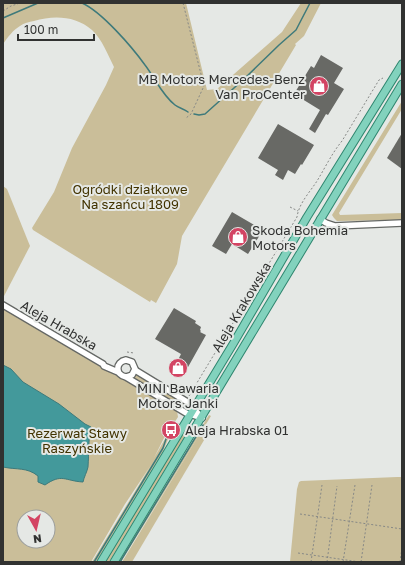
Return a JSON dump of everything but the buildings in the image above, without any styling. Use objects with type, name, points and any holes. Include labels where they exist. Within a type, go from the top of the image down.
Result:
[{"type":"main road","name":"Aleja Krakowska","points":[[101,562],[307,217],[402,64]]},
{"type":"main road","name":"Aleja Krakowska","points":[[114,562],[402,84]]},
{"type":"main road","points":[[201,395],[201,403],[207,408]]},
{"type":"street","points":[[320,219],[335,226],[402,223]]},
{"type":"street","name":"Aleja Hrabska","points":[[3,305],[104,366],[118,372]]},
{"type":"street","points":[[126,377],[132,375],[135,370],[134,364],[130,361],[124,360],[119,363],[117,367],[121,376],[126,377],[202,418]]},
{"type":"street","name":"Aleja Hrabska","points":[[103,364],[119,363]]},
{"type":"street","points":[[135,370],[189,403],[191,411]]},
{"type":"path","points":[[3,11],[20,3]]},
{"type":"path","points":[[183,3],[204,86],[191,114],[186,118]]},
{"type":"path","points":[[188,398],[297,216],[307,195],[316,183],[379,80],[383,78]]},
{"type":"path","points":[[290,207],[298,212]]},
{"type":"path","points":[[127,352],[134,353]]},
{"type":"path","points":[[343,561],[355,485]]},
{"type":"path","points":[[298,553],[328,557],[343,561],[361,562],[372,485]]},
{"type":"path","points":[[311,562],[322,486]]},
{"type":"path","points":[[327,562],[338,486]]},
{"type":"path","points":[[300,514],[402,529]]},
{"type":"path","points":[[400,562],[402,548]]},
{"type":"green space","name":"Ogródki działkowe Na szańcu 1809","points":[[3,3],[186,3],[207,90],[217,89],[282,32],[301,3],[321,3],[304,36],[295,44],[296,45],[182,236],[177,264],[156,303],[151,300],[150,302],[33,230],[32,228],[54,192],[72,148],[114,67],[96,34],[86,25],[72,19],[49,18],[25,23],[17,28],[3,44]]},
{"type":"green space","points":[[402,101],[402,109],[339,213],[340,215],[402,213],[402,220],[337,221],[332,215]]},
{"type":"green space","points":[[3,186],[7,189],[30,246],[3,298]]},
{"type":"green space","name":"Rezerwat Stawy Raszyńskie","points":[[3,308],[177,411],[178,417],[164,438],[154,458],[166,437],[170,435],[163,451],[96,562],[92,562],[151,465],[125,504],[91,562],[3,562]]},
{"type":"green space","points":[[135,373],[184,402],[181,407],[131,377]]},
{"type":"green space","points":[[209,415],[211,416],[121,562],[118,562]]},
{"type":"green space","points":[[188,424],[191,426],[109,562],[105,562]]},
{"type":"green space","points":[[204,427],[210,430],[132,562],[122,562]]},
{"type":"green space","points":[[402,477],[402,562],[290,562],[297,489],[299,482]]},
{"type":"water","points":[[3,365],[11,369],[23,382],[59,404],[91,427],[88,467],[83,482],[56,479],[45,485],[38,482],[38,476],[30,471],[3,467]]},
{"type":"waterway","points":[[3,18],[38,3]]},
{"type":"waterway","points":[[82,3],[98,14],[125,40],[149,70],[170,101],[188,112]]},
{"type":"waterway","points":[[194,114],[205,114],[296,30],[310,3]]},
{"type":"waterway","points":[[120,562],[203,425]]},
{"type":"waterway","points":[[94,562],[163,448],[166,439]]},
{"type":"place","name":"MB Motors Mercedes-Benz Van ProCenter","points":[[319,86]]},
{"type":"place","name":"Skoda Bohemia Motors","points":[[238,237]]},
{"type":"place","name":"MINI Bawaria Motors Janki","points":[[178,368]]},
{"type":"place","name":"Aleja Hrabska 01","points":[[171,430]]}]
